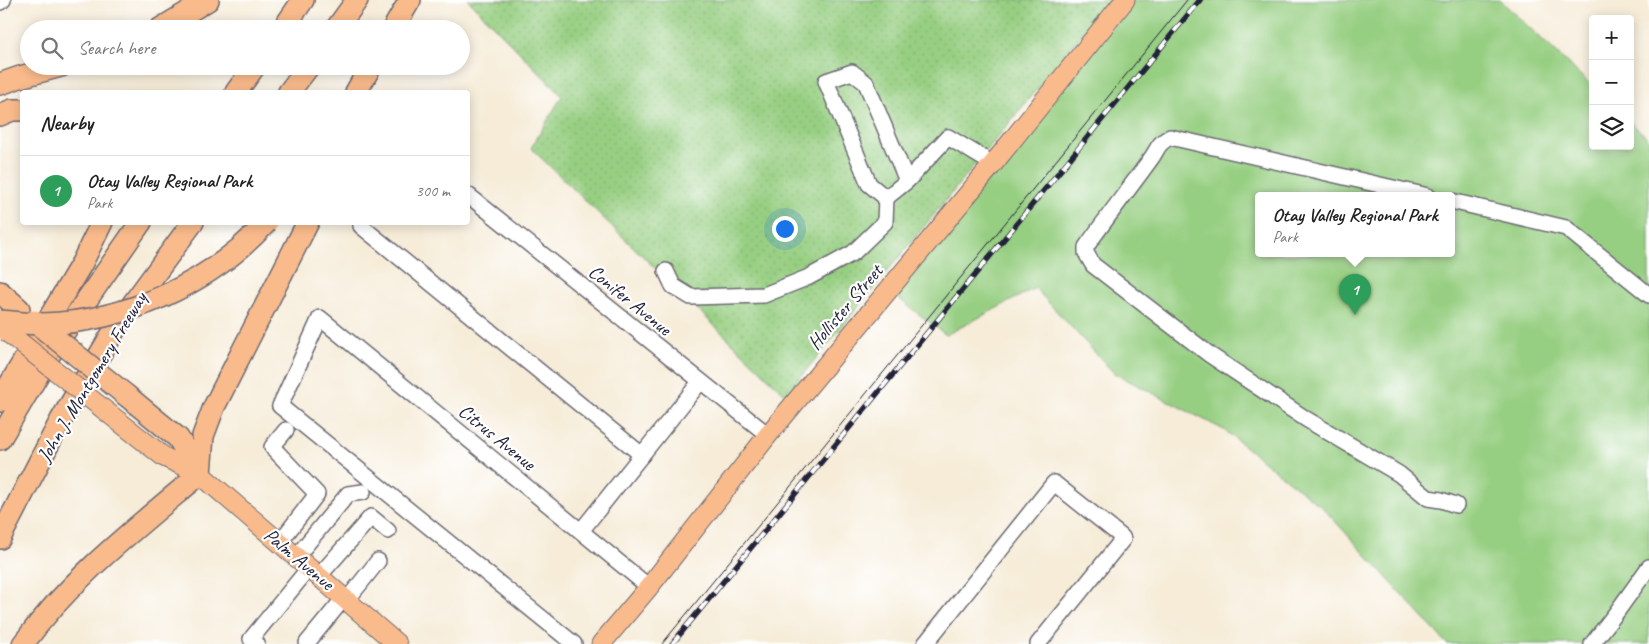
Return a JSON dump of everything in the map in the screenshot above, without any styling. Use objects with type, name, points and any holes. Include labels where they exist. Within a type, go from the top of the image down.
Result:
[{"type":"highway","points":[[175,20],[208,0]]},
{"type":"highway","points":[[290,20],[304,0]]},
{"type":"highway","points":[[343,20],[357,0]]},
{"type":"highway","points":[[398,20],[410,0]]},
{"type":"highway","points":[[0,84],[24,75]]},
{"type":"highway","points":[[237,90],[248,75]]},
{"type":"highway","points":[[291,90],[302,75]]},
{"type":"highway","points":[[357,90],[366,75]]},
{"type":"highway","points":[[374,90],[379,75]]},
{"type":"highway","points":[[0,115],[12,110],[20,110]]},
{"type":"highway","points":[[0,401],[82,263],[101,225]]},
{"type":"highway","name":"John J. Montgomery Freeway","points":[[0,439],[56,344],[139,225]]},
{"type":"highway","name":"John J. Montgomery Freeway","points":[[0,538],[61,420],[118,324],[192,225]]},
{"type":"highway","points":[[2,326],[67,322],[125,311],[175,291],[194,281],[226,260],[265,225]]},
{"type":"highway","points":[[23,644],[49,611],[88,570],[200,474],[203,436],[214,407],[306,225]]},
{"type":"highway","name":"Palm Avenue","points":[[0,292],[178,438],[200,474]]},
{"type":"main road","name":"Hollister Street","points":[[601,644],[649,587],[768,435],[1125,0]]},
{"type":"main road","name":"Palm Avenue","points":[[2,326],[164,457],[200,474],[397,644]]},
{"type":"street","points":[[886,198],[869,184],[826,81],[852,72],[866,83],[907,181]]},
{"type":"street","points":[[666,271],[673,286],[691,297],[764,295],[809,277],[853,253],[885,222],[886,198],[907,181],[948,136],[992,164]]},
{"type":"street","points":[[1411,192],[1170,137],[1160,143],[1152,158],[1086,247],[1086,253],[1093,265],[1210,355],[1306,419],[1399,474],[1428,498],[1456,505]]},
{"type":"street","name":"Conifer Avenue","points":[[470,197],[768,435]]},
{"type":"street","points":[[1455,203],[1566,228],[1649,295]]},
{"type":"street","points":[[362,225],[642,455]]},
{"type":"street","name":"Citrus Avenue","points":[[574,644],[280,406],[320,318],[649,587]]},
{"type":"street","points":[[581,531],[700,382]]},
{"type":"street","points":[[280,542],[317,494],[272,447],[286,430]]},
{"type":"street","points":[[925,644],[1054,483],[1123,539],[1038,644]]},
{"type":"street","points":[[257,644],[251,639],[308,567],[348,494],[363,492]]},
{"type":"street","points":[[308,567],[371,517],[388,530]]},
{"type":"street","points":[[308,644],[307,642],[378,561]]},
{"type":"street","points":[[1592,644],[1649,567]]},
{"type":"green space","points":[[468,0],[1110,0],[786,395],[531,148],[562,96]]},
{"type":"green space","points":[[1135,0],[1500,0],[1589,83],[1589,150],[1634,150],[1634,126],[1649,139],[1649,644],[1447,644],[1323,508],[1224,430],[1114,373],[1035,288],[946,335],[894,295]]},
{"type":"tram line","points":[[662,644],[1187,0]]},
{"type":"railway","points":[[672,644],[1200,0]]},
{"type":"place","name":"Otay Valley Regional Park","points":[[1355,315]]}]
